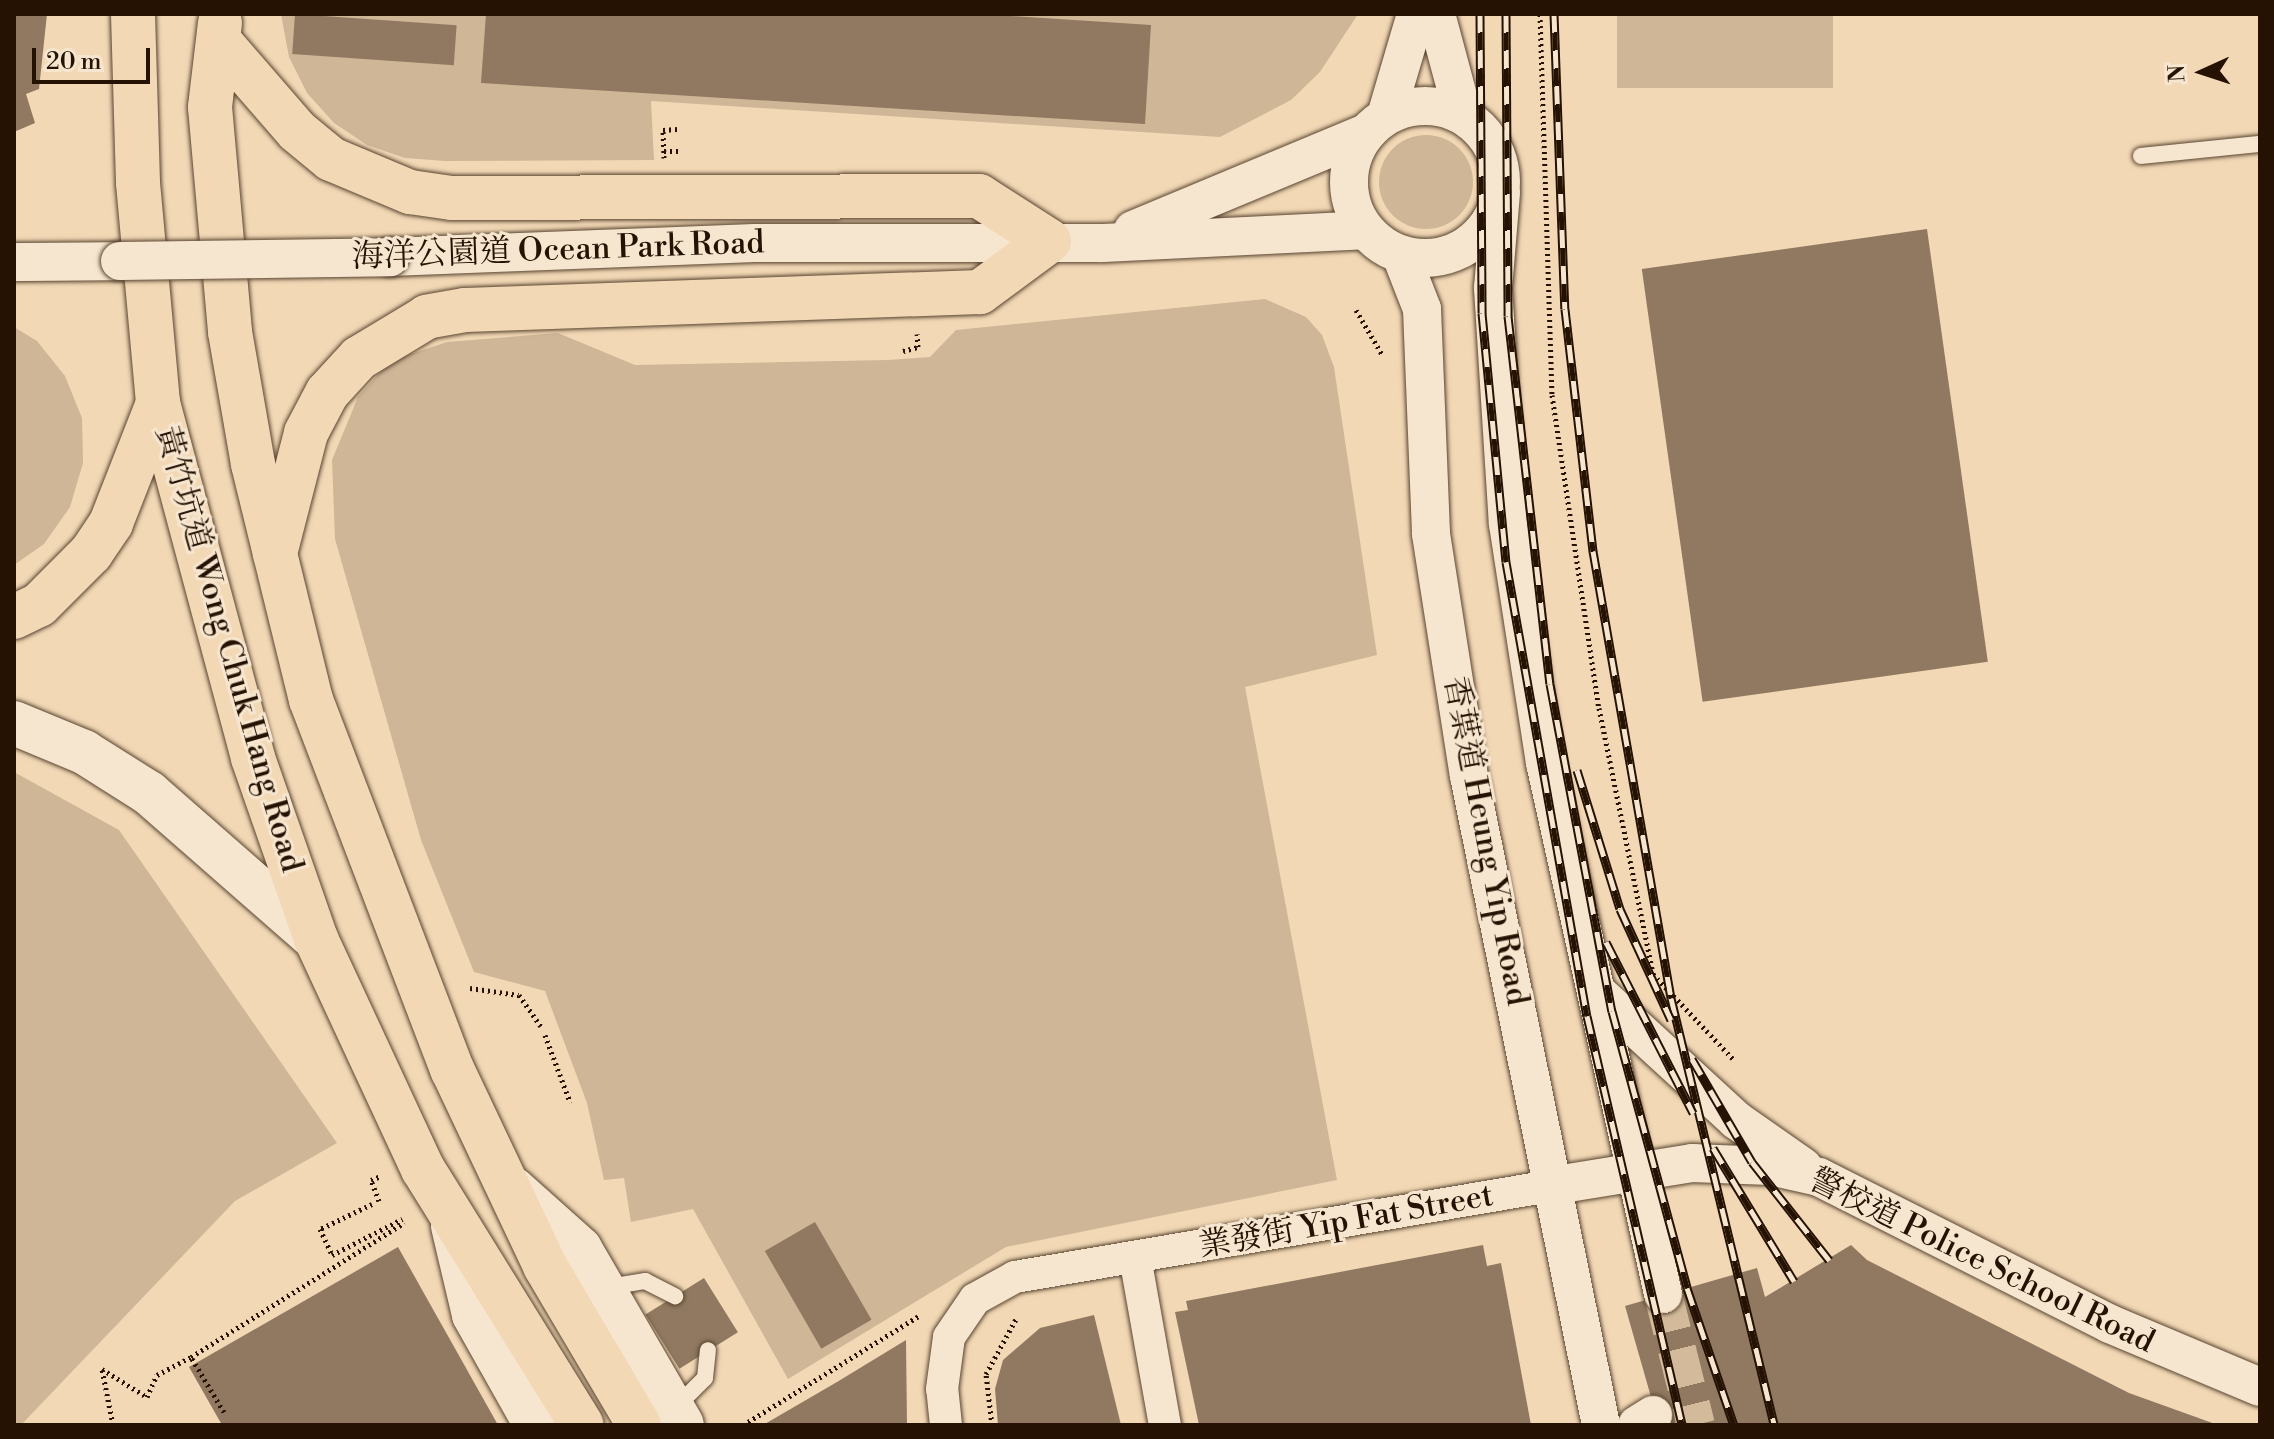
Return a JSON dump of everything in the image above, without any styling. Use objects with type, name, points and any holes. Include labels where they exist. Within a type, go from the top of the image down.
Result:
[{"type":"highway","name":"黃竹坑道 Wong Chuk Hang Road","points":[[133,14],[138,183],[158,403],[249,745],[316,939],[453,1226]]},
{"type":"highway","name":"黃竹坑道 Wong Chuk Hang Road","points":[[219,28],[210,107],[230,332],[275,554],[311,700],[342,791],[453,1071],[513,1189]]},
{"type":"highway","points":[[219,28],[297,131],[331,159],[410,192],[452,198],[979,196],[1049,241],[980,292],[481,309],[427,317],[359,358],[327,393],[306,433],[275,554]]},
{"type":"highway","points":[[14,617],[39,605],[91,553],[115,515],[158,403]]},
{"type":"highway","points":[[513,1189],[545,1266],[665,1420]]},
{"type":"highway","points":[[453,1226],[507,1297],[582,1425]]},
{"type":"main road","points":[[14,723],[84,752],[149,793],[316,939]]},
{"type":"main road","name":"黃竹坑道 Wong Chuk Hang Road","points":[[513,1189],[580,1249],[665,1420]]},
{"type":"main road","name":"黃竹坑道 Wong Chuk Hang Road","points":[[453,1226],[474,1315],[536,1425]]},
{"type":"street","points":[[1416,14],[1376,124],[1349,181],[1365,230],[1401,255],[1423,259],[1465,247],[1494,214],[1501,193]]},
{"type":"street","points":[[1436,14],[1463,115],[1492,144],[1501,193],[1493,288],[1508,524],[1545,763],[1663,1294]]},
{"type":"street","name":"海洋公園道 Ocean Park Road","points":[[1102,243],[1376,124],[1430,105],[1463,115]]},
{"type":"street","name":"海洋公園道 Ocean Park Road","points":[[14,262],[390,257],[1049,241],[1102,243],[1365,230]]},
{"type":"street","name":"香葉道 Heung Yip Road","points":[[1401,255],[1422,309],[1431,534],[1469,776],[1556,1185],[1601,1425]]},
{"type":"street","points":[[1598,993],[1736,1120],[1819,1177]]},
{"type":"street","name":"警校道 Police School Road","points":[[1556,1185],[1635,1170],[1725,1162],[1819,1177],[2110,1324],[2260,1387]]},
{"type":"street","name":"業發街 Yip Fat Street","points":[[946,1425],[943,1363],[949,1337],[975,1299],[1015,1277],[1556,1185]]},
{"type":"street","points":[[1135,1257],[1165,1425]]},
{"type":"lane","points":[[2141,156],[2260,144]]},
{"type":"lane","points":[[602,1288],[645,1281],[675,1296]]},
{"type":"lane","points":[[665,1420],[705,1378],[708,1350]]},
{"type":"path","points":[[1540,14],[1552,395],[1599,708],[1653,974],[1733,1059]]},
{"type":"path","points":[[664,151],[678,151]]},
{"type":"path","points":[[470,988],[519,995],[541,1026]]},
{"type":"path","points":[[545,1035],[570,1102]]},
{"type":"path","points":[[379,1201],[371,1180],[381,1176]]},
{"type":"path","points":[[113,1425],[102,1369],[147,1397],[157,1375],[191,1357],[403,1221],[332,1255],[320,1229],[372,1204]]},
{"type":"path","points":[[743,1425],[924,1313]]},
{"type":"path","points":[[992,1425],[986,1374],[996,1348],[1023,1314]]},
{"type":"path","points":[[191,1357],[224,1412]]},
{"type":"shaded area","points":[[281,14],[1358,14],[1320,72],[1291,100],[1220,137],[651,101],[654,160],[445,161],[405,158],[367,145],[334,123],[307,93],[289,57]]},
{"type":"shaded area","points":[[1617,14],[1833,14],[1833,88],[1617,88]]},
{"type":"shaded area","points":[[1426,135],[1444,138],[1459,149],[1470,164],[1473,182],[1470,200],[1459,215],[1444,226],[1426,229],[1408,226],[1393,215],[1382,200],[1379,182],[1382,164],[1393,149],[1408,138]]},
{"type":"shaded area","points":[[1265,299],[1306,317],[1322,335],[1334,367],[1377,655],[1245,687],[1337,1180],[1006,1247],[788,1379],[693,1209],[631,1222],[624,1178],[604,1180],[587,1103],[545,991],[474,972],[421,840],[335,539],[332,460],[358,397],[390,361],[447,342],[558,333],[635,365],[888,360],[930,357],[956,330]]},
{"type":"shaded area","points":[[14,327],[37,341],[65,376],[82,418],[83,463],[70,507],[44,544],[14,565]]},
{"type":"shaded area","points":[[14,772],[119,830],[337,1143],[235,1201],[21,1425],[14,1425]]},
{"type":"building","points":[[14,14],[47,14],[39,89],[26,94],[35,123],[14,132]]},
{"type":"building","points":[[295,14],[457,25],[454,65],[292,54]]},
{"type":"building","points":[[486,14],[981,14],[1151,25],[1145,124],[481,83]]},
{"type":"building","points":[[1927,229],[1988,662],[1703,702],[1642,269]]},
{"type":"building","points":[[815,1222],[872,1320],[821,1349],[765,1251]]},
{"type":"building","points":[[1483,1245],[1487,1266],[1501,1263],[1531,1425],[1199,1425],[1175,1312],[1188,1310],[1186,1301]]},
{"type":"building","points":[[1851,1245],[1867,1260],[2129,1393],[2218,1425],[1659,1425],[1625,1306],[1757,1268],[1765,1297]]},
{"type":"building","points":[[398,1247],[498,1425],[222,1425],[189,1367]]},
{"type":"building","points":[[704,1278],[738,1332],[679,1369],[645,1315]]},
{"type":"building","points":[[1094,1315],[1121,1425],[998,1425],[995,1389],[1003,1360],[1040,1328]]},
{"type":"building","points":[[906,1340],[907,1425],[763,1425],[837,1382]]},
{"type":"tunnel","points":[[1663,1294],[1696,1425]]},
{"type":"railway","points":[[1480,14],[1482,313],[1506,562],[1587,1016],[1682,1425]]},
{"type":"railway","points":[[1506,14],[1508,316],[1550,684],[1612,1011],[1687,1288],[1734,1425]]},
{"type":"railway","points":[[1554,14],[1565,309],[1593,551],[1671,998],[1774,1425]]},
{"type":"railway","points":[[1577,770],[1620,909],[1671,1020]]},
{"type":"railway","points":[[1606,942],[1693,1113]]},
{"type":"railway","points":[[1692,1059],[1752,1162],[1829,1260]]},
{"type":"railway","points":[[1713,1148],[1794,1281]]}]
